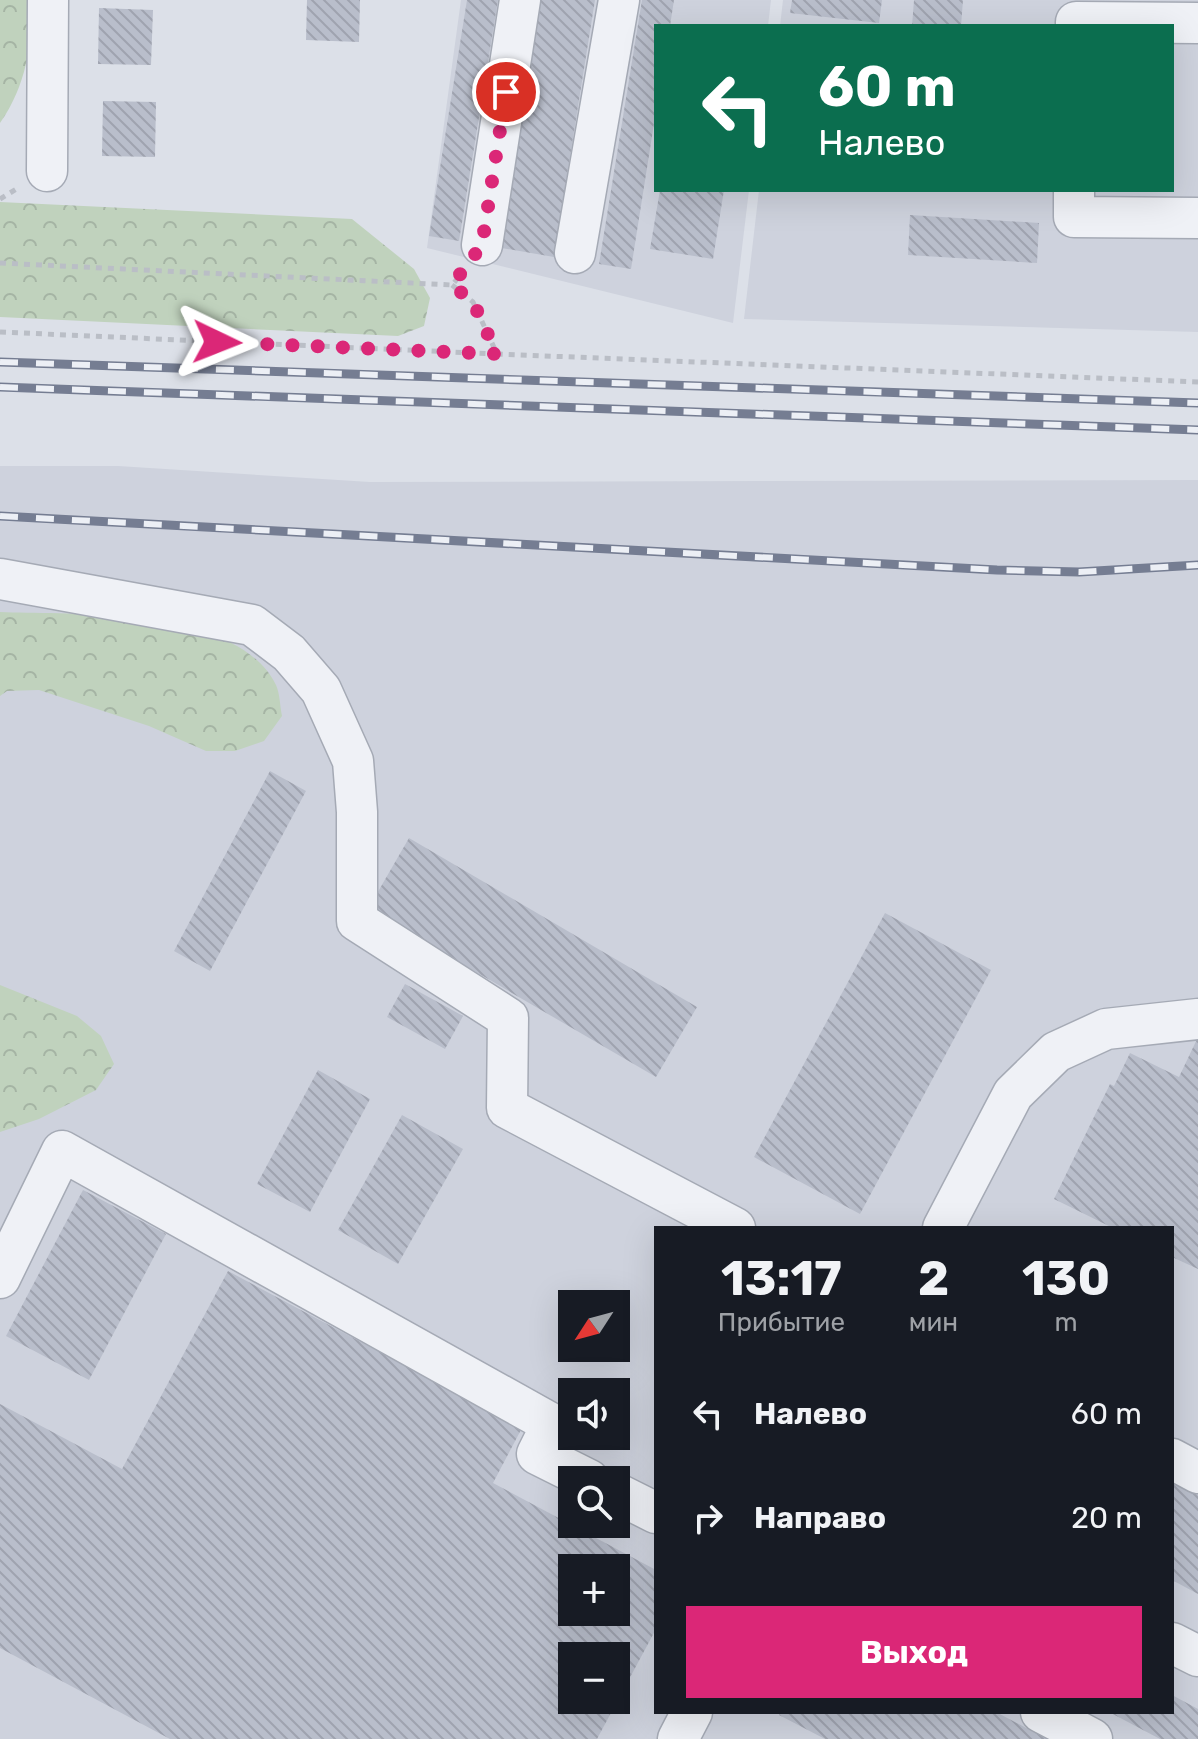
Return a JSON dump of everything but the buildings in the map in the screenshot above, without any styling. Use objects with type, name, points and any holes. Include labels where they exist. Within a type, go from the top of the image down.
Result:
[{"type":"street","points":[[47,171],[48,0]]},
{"type":"street","points":[[482,245],[520,0]]},
{"type":"street","points":[[575,253],[619,0]]},
{"type":"street","points":[[1076,24],[1198,23]]},
{"type":"street","points":[[1074,192],[1074,217],[1198,218]]},
{"type":"street","points":[[0,579],[252,625],[289,653],[321,690],[353,761],[357,812],[357,921],[508,1018],[507,1108],[731,1226]]},
{"type":"street","points":[[944,1226],[1013,1094],[1056,1052],[1106,1029],[1198,1019]]},
{"type":"street","points":[[0,1278],[62,1151],[552,1424],[537,1454],[561,1466]]},
{"type":"street","points":[[1174,1460],[1198,1473]]},
{"type":"street","points":[[630,1500],[654,1512]]},
{"type":"street","points":[[1174,1644],[1198,1656]]},
{"type":"street","points":[[678,1739],[691,1714]]},
{"type":"street","points":[[1045,1714],[1092,1739]]},
{"type":"path","points":[[452,285],[482,245]]},
{"type":"path","points":[[0,263],[452,285],[473,302],[497,354]]},
{"type":"path","points":[[0,332],[1198,382]]},
{"type":"shaded area","points":[[461,0],[771,0],[768,24],[654,24],[654,192],[749,192],[733,323],[427,248]]},
{"type":"shaded area","points":[[783,0],[1198,0],[1198,332],[744,319],[759,192],[1174,192],[1174,24],[780,24]]},
{"type":"shaded area","points":[[0,466],[118,466],[370,482],[1198,480],[1198,1739],[0,1739]]},
{"type":"green space","points":[[0,0],[33,0],[31,33],[22,79],[0,123]]},
{"type":"green space","points":[[0,202],[352,219],[414,269],[430,298],[424,326],[398,336],[0,317]]},
{"type":"green space","points":[[0,612],[151,620],[191,628],[227,641],[256,659],[276,685],[282,716],[264,741],[235,751],[206,751],[149,726],[39,690],[7,691],[0,696]]},
{"type":"green space","points":[[0,985],[77,1016],[101,1036],[114,1064],[96,1090],[39,1119],[0,1132]]},
{"type":"railway","points":[[0,362],[1198,403]]},
{"type":"railway","points":[[0,387],[1198,430]]},
{"type":"railway","points":[[0,516],[997,570],[1079,572],[1198,565]]},
{"type":"route","points":[[217,342],[497,354],[473,302],[452,285],[482,245],[506,92]]}]
